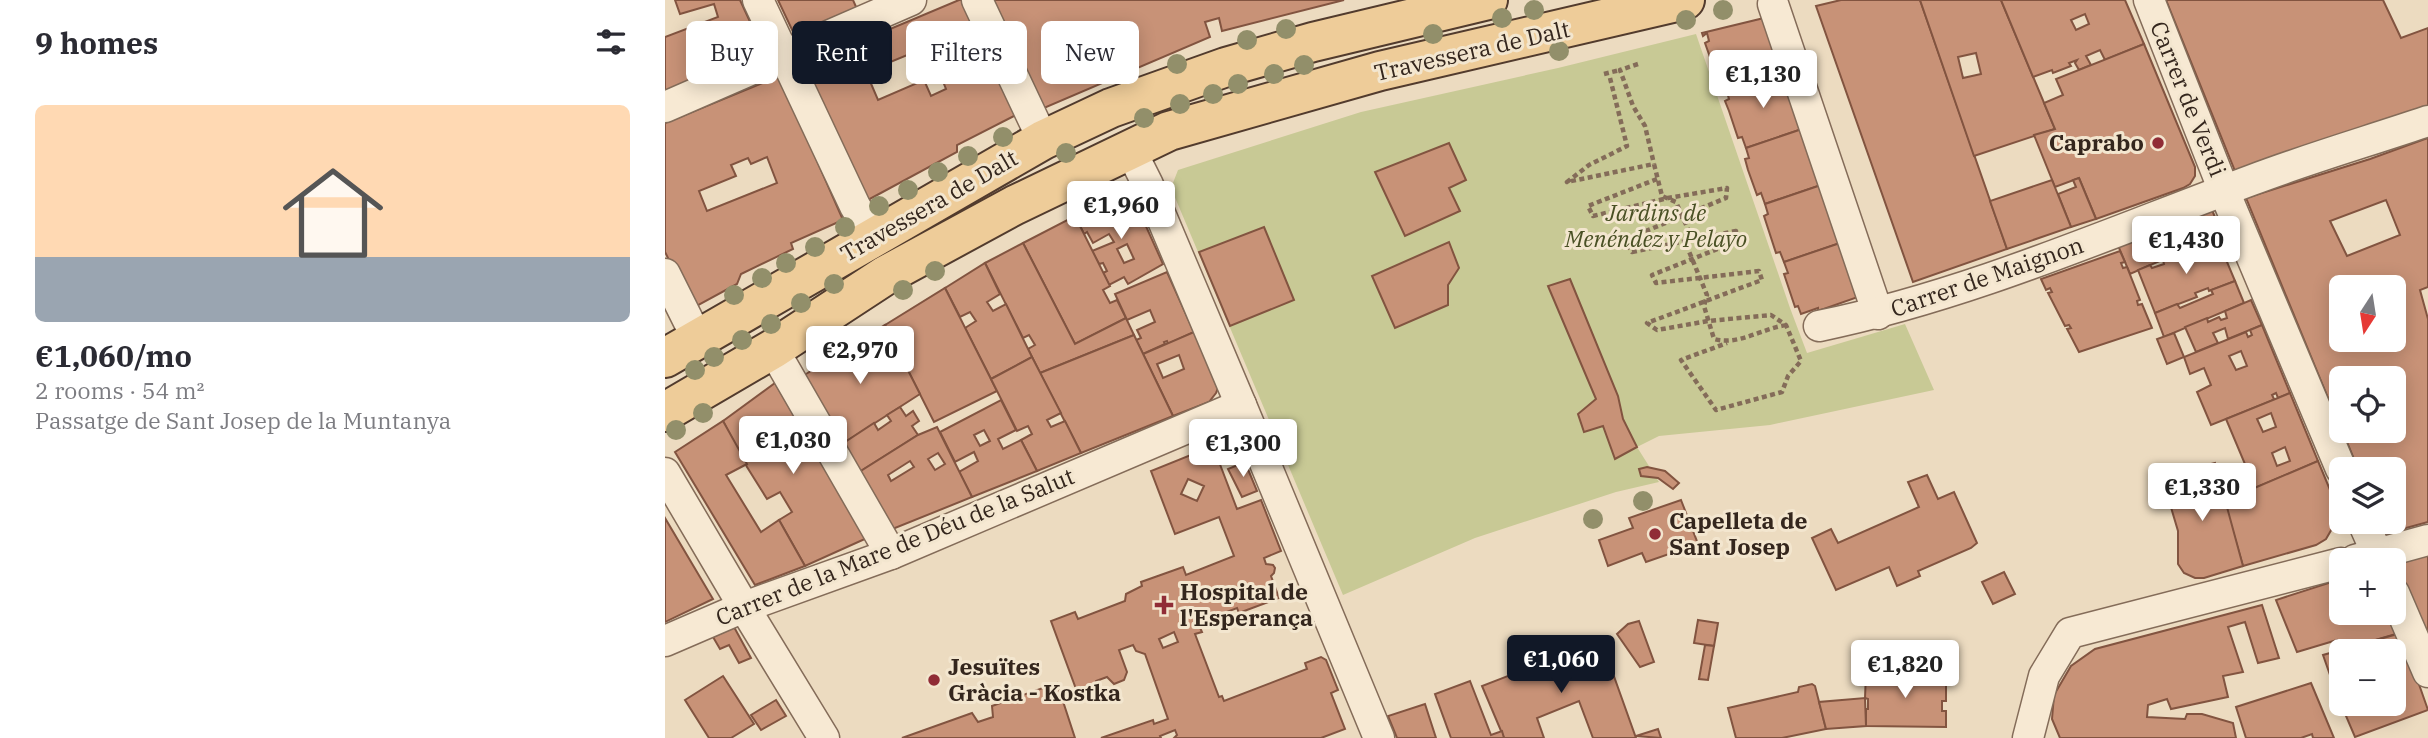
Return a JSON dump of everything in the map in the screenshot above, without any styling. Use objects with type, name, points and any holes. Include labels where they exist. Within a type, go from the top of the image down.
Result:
[{"type":"main road","name":"Travessera de Dalt","points":[[665,358],[1043,140],[1111,108],[1226,67],[1313,42],[1488,0]]},
{"type":"main road","name":"Travessera de Dalt","points":[[665,412],[773,349],[886,275],[1016,205],[1169,131],[1587,12],[1685,0]]},
{"type":"main road","points":[[1111,108],[1130,149]]},
{"type":"street","points":[[758,0],[855,206],[873,238]]},
{"type":"street","points":[[665,107],[911,0]]},
{"type":"street","points":[[977,0],[1043,140]]},
{"type":"street","name":"Carrer de Verdi","points":[[2149,0],[2224,191],[2336,457]]},
{"type":"street","points":[[1773,4],[1878,314]]},
{"type":"street","name":"Carrer de Maignon","points":[[1819,326],[1878,314],[1987,281],[2251,180],[2428,121]]},
{"type":"street","points":[[1130,149],[1148,185],[1241,405],[1377,738]]},
{"type":"street","points":[[665,274],[700,339]]},
{"type":"street","points":[[773,349],[891,554]]},
{"type":"street","name":"Carrer de la Mare de Déu de la Salut","points":[[665,641],[744,607],[891,554],[1241,405]]},
{"type":"street","points":[[665,473],[824,738]]},
{"type":"street","points":[[2403,548],[2428,540]]},
{"type":"street","points":[[2028,738],[2044,676],[2070,633],[2329,566]]},
{"type":"street","points":[[2406,621],[2428,672]]},
{"type":"path","points":[[1604,74],[1638,64]]},
{"type":"path","points":[[1620,70],[1633,106],[1645,126],[1662,196],[1676,202],[1691,236],[1688,249],[1707,295],[1703,306],[1714,339],[1727,343]]},
{"type":"path","points":[[1610,78],[1627,146],[1590,165],[1567,182],[1654,164]]},
{"type":"path","points":[[1657,179],[1588,206],[1593,216],[1668,198],[1727,188],[1726,198],[1624,240],[1632,251],[1736,232],[1735,242],[1651,275],[1656,283],[1759,271],[1762,280],[1647,323],[1657,330],[1708,321],[1771,315],[1786,324],[1801,361],[1789,376],[1782,391],[1716,410],[1681,360],[1786,324],[1819,326]]},
{"type":"green space","name":"Jardins de Menéndez y Pelayo","points":[[1696,34],[1807,353],[1905,324],[1934,390],[1770,425],[1659,436],[1637,447],[1659,482],[1616,492],[1475,538],[1343,595],[1171,188],[1178,170],[1361,112]]},
{"type":"building","points":[[675,0],[740,0],[750,21],[707,21],[718,17],[714,4],[680,14]]},
{"type":"building","points":[[778,0],[853,0],[857,9],[829,21],[792,21],[792,30]]},
{"type":"building","points":[[959,0],[963,0],[973,21],[909,21]]},
{"type":"building","points":[[992,0],[1344,0],[1222,31],[1219,18],[1205,22],[1210,37],[1139,67],[1139,21],[1041,21],[1041,84],[1100,84],[1044,108],[1027,73],[1027,21],[1002,21]]},
{"type":"building","points":[[1841,0],[1920,0],[2007,249],[1913,282],[1816,6]]},
{"type":"building","points":[[1920,0],[2001,0],[2055,129],[1974,156]],"holes":[[[1976,53],[1981,74],[1963,78],[1958,57]]]},
{"type":"building","points":[[2001,0],[2125,0],[2144,44],[2105,60],[2100,50],[2086,56],[2091,65],[2079,70],[2075,63],[2077,60],[2069,63],[2071,66],[2053,73],[2052,70],[2033,77]],"holes":[[[2085,14],[2089,24],[2076,30],[2071,20]]]},
{"type":"building","points":[[2166,0],[2383,0],[2401,38],[2428,28],[2428,106],[2235,171]]},
{"type":"building","points":[[1764,18],[1782,71],[1722,91],[1705,43],[1709,41],[1707,33],[1703,36],[1702,33]]},
{"type":"building","points":[[906,22],[906,55],[892,61],[892,28]]},
{"type":"building","points":[[686,29],[686,84],[690,84],[665,95],[665,37]]},
{"type":"building","points":[[2144,44],[2195,167],[2195,176],[2190,184],[2183,188],[2096,219],[2079,178],[2055,187],[2034,135],[2055,129],[2044,103],[2063,95],[2056,79]]},
{"type":"building","points":[[1782,71],[1802,129],[1746,148],[1742,137],[1738,138],[1725,101],[1729,99],[1726,89]]},
{"type":"building","points":[[780,76],[843,220],[791,243],[793,249],[741,274],[737,284],[693,308],[665,252],[665,123],[760,84],[778,84]],"holes":[[[767,157],[777,183],[707,211],[699,191],[736,176],[731,165],[748,158],[751,164]]]},
{"type":"building","points":[[811,84],[871,84],[878,100],[915,84],[926,84],[931,96],[946,89],[944,84],[1002,84],[1016,115],[957,145],[957,152],[866,201]]},
{"type":"building","points":[[1802,129],[1821,185],[1765,204],[1761,193],[1757,195],[1748,170],[1746,148]]},
{"type":"building","points":[[2428,138],[2428,287],[2420,290],[2428,319],[2428,522],[2406,528],[2406,457],[2353,457],[2347,443],[2406,443],[2406,366],[2329,366],[2329,401],[2246,198]],"holes":[[[2386,200],[2400,235],[2347,256],[2330,221]]]},
{"type":"building","points":[[1449,143],[1466,180],[1449,188],[1460,211],[1405,236],[1375,172]]},
{"type":"building","points":[[2079,178],[2096,219],[2071,227],[2058,194],[2076,187],[2073,180]]},
{"type":"building","points":[[2052,180],[2071,227],[2007,249],[1990,201]]},
{"type":"building","points":[[1821,185],[1840,243],[1784,262],[1780,252],[1776,253],[1764,216],[1768,214],[1765,204]]},
{"type":"building","points":[[1119,201],[1140,213],[1163,264],[1128,284],[1124,277],[1109,285],[1103,273],[1107,271],[1103,263],[1099,264],[1092,251],[1114,242],[1109,234],[1093,243],[1087,232],[1084,234],[1075,216]],"holes":[[[1127,244],[1134,259],[1124,263],[1117,249]]]},
{"type":"building","points":[[2212,210],[2217,222],[2213,226],[2217,238],[2198,246],[2195,240],[2185,244],[2188,250],[2180,253],[2177,247],[2167,251],[2169,257],[2130,274],[2117,243]]},
{"type":"building","points":[[1075,216],[1110,286],[1103,290],[1110,303],[1117,300],[1126,318],[1075,344],[1023,243]]},
{"type":"building","points":[[1264,227],[1294,300],[1230,326],[1199,252]]},
{"type":"building","points":[[2217,238],[2235,281],[2209,291],[2208,288],[2195,293],[2197,297],[2155,313],[2138,270],[2150,265],[2152,268],[2164,264],[2163,260],[2180,253],[2182,257],[2193,252],[2191,248]]},
{"type":"building","points":[[1449,242],[1459,268],[1448,285],[1448,305],[1395,328],[1372,276]]},
{"type":"building","points":[[1023,243],[1075,344],[1126,318],[1134,335],[1040,373],[1028,349],[1035,345],[1029,335],[1023,338],[985,263]]},
{"type":"building","points":[[1840,243],[1858,297],[1801,314],[1798,306],[1795,307],[1784,274],[1788,273],[1784,262]]},
{"type":"building","points":[[2120,251],[2125,262],[2121,263],[2123,268],[2127,267],[2140,300],[2137,301],[2138,305],[2142,304],[2152,328],[2079,352],[2067,329],[2071,328],[2069,325],[2065,326],[2048,293],[2052,292],[2050,288],[2046,290],[2041,279]]},
{"type":"building","points":[[985,263],[1000,294],[987,302],[993,311],[1006,304],[1032,357],[991,379],[965,328],[976,321],[970,312],[960,317],[945,288]]},
{"type":"building","points":[[1167,272],[1194,332],[1168,344],[1167,341],[1164,342],[1165,344],[1143,354],[1136,340],[1141,338],[1137,330],[1155,322],[1150,310],[1127,320],[1115,294]]},
{"type":"building","points":[[1570,279],[1618,396],[1623,419],[1637,447],[1615,459],[1603,426],[1584,432],[1578,414],[1596,399],[1548,286]]},
{"type":"building","points":[[2235,281],[2244,303],[2164,337],[2155,313],[2177,304],[2180,308],[2213,294],[2211,290]]},
{"type":"building","points":[[945,288],[997,391],[934,422],[885,325]]},
{"type":"building","points":[[2251,300],[2262,325],[2228,339],[2225,328],[2213,333],[2218,343],[2196,352],[2185,327],[2207,318],[2208,322],[2219,317],[2221,320],[2227,318],[2225,311]]},
{"type":"building","points":[[885,325],[920,394],[839,446],[798,379]]},
{"type":"building","points":[[2262,325],[2290,393],[2278,398],[2276,393],[2272,395],[2274,399],[2271,401],[2211,425],[2197,392],[2211,385],[2204,368],[2190,374],[2184,357],[2246,332],[2248,337],[2252,335],[2250,330]],"holes":[[[2241,351],[2247,366],[2236,370],[2229,356]]]},
{"type":"building","points":[[1194,332],[1219,386],[1216,393],[1209,402],[1173,416],[1143,354]],"holes":[[[1179,355],[1184,369],[1163,378],[1157,364]]]},
{"type":"building","points":[[2174,333],[2184,357],[2167,364],[2157,339]]},
{"type":"building","points":[[1134,335],[1173,416],[1081,453],[1040,373]]},
{"type":"building","points":[[1032,357],[1061,413],[1047,420],[1051,427],[1065,421],[1081,453],[1037,471],[1021,440],[1032,434],[1028,426],[1017,431],[991,379]]},
{"type":"building","points":[[775,383],[867,538],[805,566],[779,520],[792,512],[780,492],[767,499],[723,421]]},
{"type":"building","points":[[2290,393],[2318,461],[2255,488],[2226,419]],"holes":[[[2271,413],[2276,427],[2263,432],[2257,419]],[[2285,447],[2290,461],[2277,466],[2272,453]]]},
{"type":"building","points":[[1001,400],[1016,430],[998,439],[1003,449],[1021,440],[1037,471],[972,497],[959,472],[978,461],[974,452],[955,462],[940,432]],"holes":[[[984,430],[990,441],[980,446],[974,435]]]},
{"type":"building","points":[[900,407],[906,416],[913,411],[919,421],[912,426],[918,435],[856,474],[839,446],[874,423],[878,430],[891,421],[887,415]]},
{"type":"building","points":[[723,421],[747,464],[726,475],[761,532],[779,520],[805,566],[755,585],[675,452]]},
{"type":"building","points":[[937,427],[972,497],[890,530],[856,474],[918,435]],"holes":[[[938,453],[945,464],[935,470],[928,459]],[[910,461],[914,467],[891,481],[888,475]]]},
{"type":"building","points":[[1213,446],[1237,509],[1261,500],[1281,551],[1264,558],[1266,564],[1275,568],[1271,576],[1279,598],[1239,613],[1237,608],[1198,623],[1202,632],[1195,634],[1219,697],[1222,696],[1224,701],[1307,669],[1305,663],[1321,657],[1326,660],[1338,690],[1331,693],[1345,729],[1321,738],[1174,738],[1177,735],[1175,730],[1160,736],[1161,738],[1101,738],[1153,720],[1154,724],[1168,719],[1145,654],[1136,651],[1133,645],[1119,650],[1127,672],[1124,680],[1114,684],[1107,677],[1096,681],[1093,694],[1083,695],[1076,689],[1051,621],[1075,612],[1078,619],[1125,601],[1126,594],[1142,586],[1141,582],[1183,567],[1186,575],[1234,556],[1219,517],[1175,534],[1151,471]],"holes":[[[1188,479],[1204,486],[1197,501],[1181,494]],[[1174,632],[1178,642],[1163,648],[1159,639]]]},
{"type":"building","points":[[2318,461],[2329,487],[2329,534],[2326,539],[2316,545],[2243,566],[2223,497],[2237,493],[2238,497],[2252,492],[2252,489]]},
{"type":"building","points":[[1245,462],[1257,491],[1242,497],[1228,469]]},
{"type":"building","points":[[2215,463],[2243,566],[2204,578],[2195,578],[2184,573],[2178,564],[2178,531],[2162,477]]},
{"type":"building","points":[[1647,467],[1665,471],[1679,483],[1673,489],[1658,478],[1641,476],[1639,469]]},
{"type":"building","points":[[1927,475],[1938,499],[1954,492],[1977,543],[1918,571],[1920,576],[1897,586],[1889,567],[1836,590],[1812,538],[1831,529],[1838,543],[1919,507],[1908,482]]},
{"type":"building","name":"Capelleta de Sant Josep","points":[[1681,500],[1698,544],[1646,562],[1642,553],[1608,566],[1599,540],[1633,528],[1629,518]]},
{"type":"building","points":[[665,518],[713,599],[665,622]]},
{"type":"building","points":[[2428,553],[2428,637],[2406,589],[2406,560]]},
{"type":"building","points":[[2004,572],[2015,594],[1993,604],[1982,582]]},
{"type":"building","points":[[2329,583],[2329,625],[2394,625],[2396,634],[2379,639],[2329,639],[2329,642],[2297,652],[2276,600]]},
{"type":"building","points":[[2262,605],[2279,658],[2258,663],[2245,622],[2228,627],[2243,672],[2223,676],[2228,697],[2171,709],[2167,699],[2148,705],[2147,717],[2185,719],[2187,714],[2202,714],[2233,723],[2236,738],[2060,738],[2052,719],[2054,695],[2071,666],[2095,649]]},
{"type":"building","points":[[1698,620],[1718,623],[1714,646],[1694,643]]},
{"type":"building","points":[[1639,621],[1654,662],[1640,667],[1617,634],[1628,624]]},
{"type":"building","points":[[734,627],[751,658],[739,663],[729,645],[720,649],[713,637]]},
{"type":"building","points":[[2401,633],[2403,639],[2380,639]]},
{"type":"building","points":[[1601,640],[1636,738],[1593,738],[1579,701],[1537,718],[1544,738],[1504,738],[1482,686]]},
{"type":"building","points":[[1705,645],[1714,646],[1708,680],[1699,679]]},
{"type":"building","points":[[2406,647],[2428,710],[2355,737],[2346,716],[2406,716]]},
{"type":"building","points":[[2329,653],[2329,672],[2323,655]]},
{"type":"building","points":[[1866,673],[1946,676],[1946,701],[1942,701],[1942,711],[1946,711],[1946,727],[1866,726]]},
{"type":"building","points":[[723,676],[754,724],[731,738],[709,738],[685,700]]},
{"type":"building","points":[[1470,681],[1491,735],[1502,731],[1504,738],[1451,738],[1435,694]]},
{"type":"building","points":[[1057,683],[1075,738],[902,738],[972,713],[978,722],[993,717],[992,706]]},
{"type":"building","points":[[2311,683],[2334,738],[2313,738],[2312,734],[2301,738],[2246,738],[2236,707]]},
{"type":"building","points":[[1812,684],[1815,686],[1826,729],[1782,738],[1736,738],[1728,708],[1798,692],[1799,687]]},
{"type":"building","points":[[1865,698],[1866,726],[1826,729],[1819,702]]},
{"type":"building","points":[[776,700],[786,716],[761,730],[751,715]]},
{"type":"building","points":[[1425,704],[1436,738],[1397,738],[1388,716]]},
{"type":"building","points":[[1658,729],[1661,738],[1636,736]]},
{"type":"place","name":"Caprabo","points":[[2158,143]]},
{"type":"place","name":"Capelleta de Sant Josep","points":[[1655,534]]},
{"type":"place","name":"Hospital de l'Esperança","points":[[1164,605]]},
{"type":"place","name":"Jesuïtes Gràcia - Kostka","points":[[934,680]]}]
